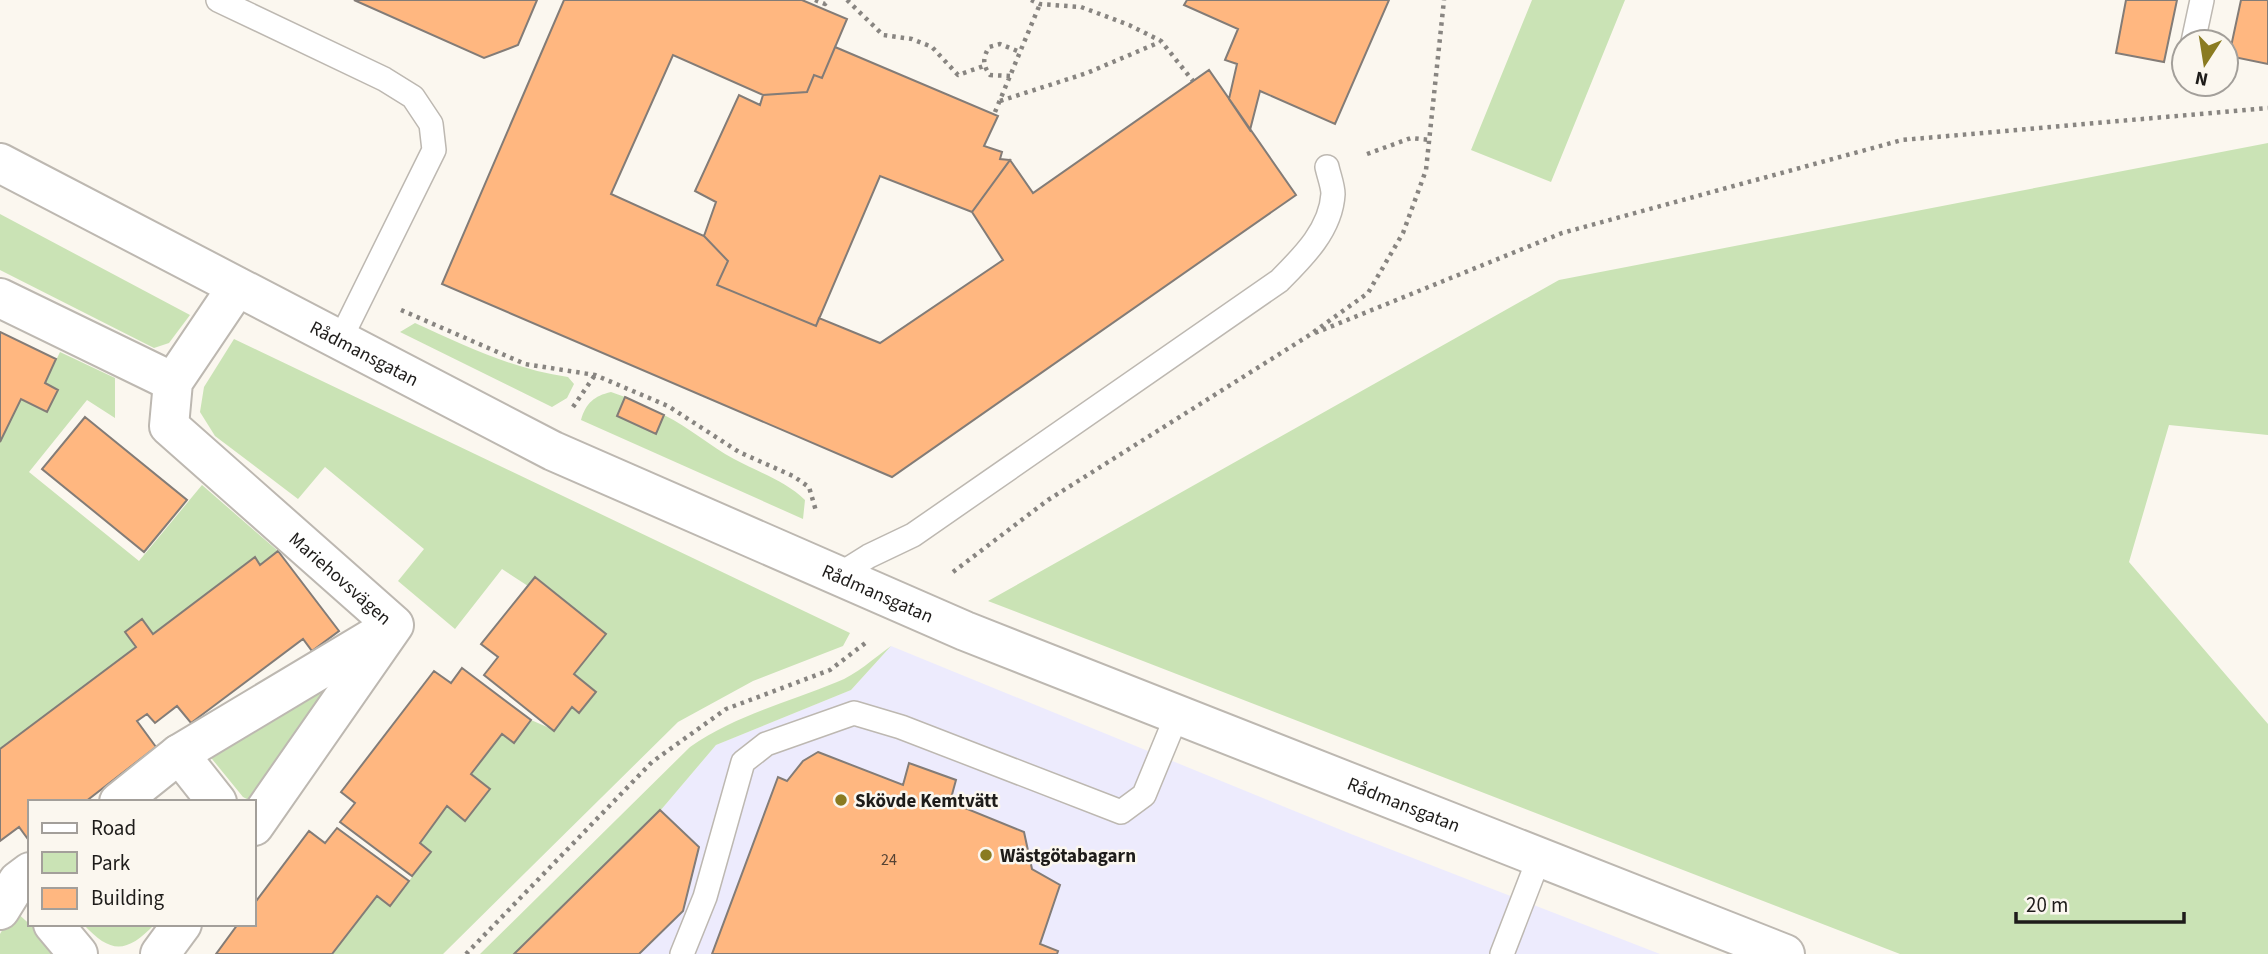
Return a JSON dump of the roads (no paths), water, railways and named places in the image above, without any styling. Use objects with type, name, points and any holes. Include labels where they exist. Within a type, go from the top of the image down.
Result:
[{"type":"street","name":"Rådmansgatan","points":[[0,163],[552,451],[910,608],[1785,954]]},
{"type":"street","name":"Mariehovsvägen","points":[[237,288],[173,382],[169,426],[394,625],[256,823]]},
{"type":"street","points":[[0,298],[173,382]]},
{"type":"street","points":[[121,800],[179,754],[394,625]]},
{"type":"street","points":[[179,754],[215,800]]},
{"type":"street","points":[[55,926],[78,954]]},
{"type":"street","points":[[160,954],[181,926]]},
{"type":"lane","points":[[218,0],[384,79],[414,97],[431,124],[434,150],[340,342]]},
{"type":"lane","points":[[2196,28],[2202,0]]},
{"type":"lane","points":[[837,576],[869,556],[913,535],[1279,281],[1305,255],[1325,225],[1333,194],[1327,167]]},
{"type":"lane","points":[[682,954],[705,897],[743,762],[766,744],[854,713],[901,727],[1121,812],[1144,795],[1177,715]]},
{"type":"lane","points":[[1502,954],[1539,858]]},
{"type":"place","name":"Skövde Kemtvätt","points":[[841,800]]},
{"type":"place","name":"Wästgötabagarn","points":[[986,855]]}]
